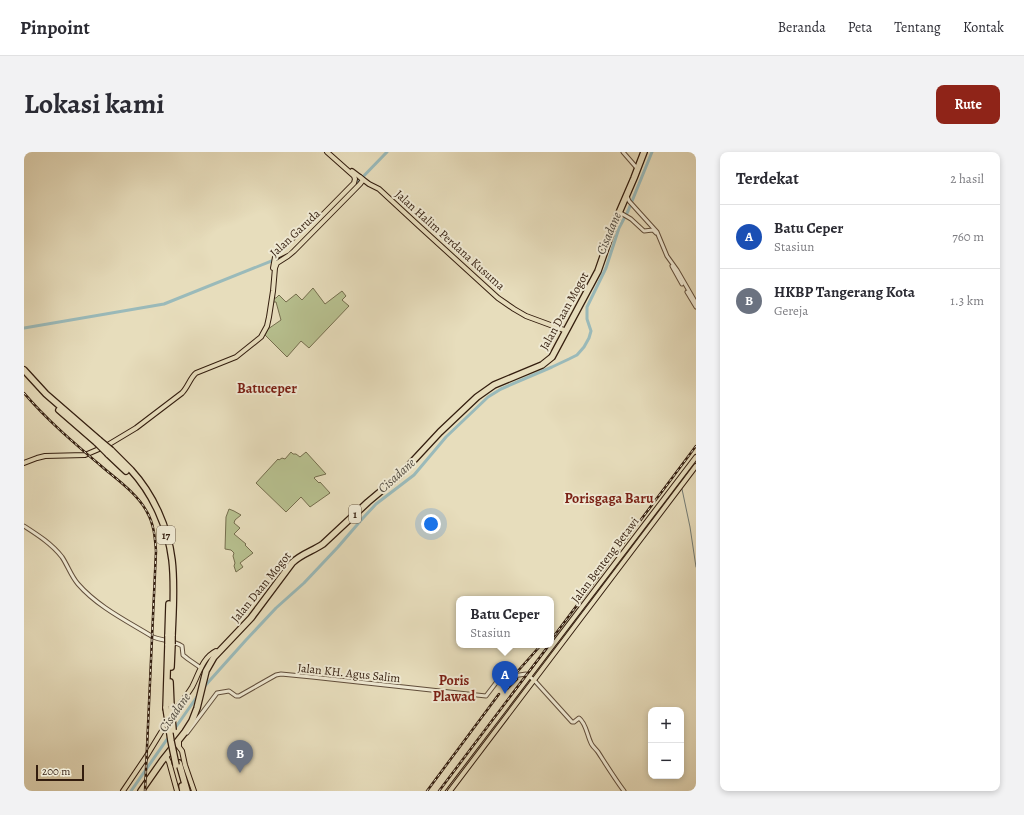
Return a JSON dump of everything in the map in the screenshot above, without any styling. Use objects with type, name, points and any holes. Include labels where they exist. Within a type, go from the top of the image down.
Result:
[{"type":"highway","name":"Jalan Daan Mogot","points":[[500,381],[542,365],[552,357],[595,274],[608,233],[643,152]]},
{"type":"highway","name":"Jalan Daan Mogot","points":[[140,791],[163,757],[192,721],[202,682],[214,655],[251,618],[295,556],[315,547],[322,542],[371,496],[395,477],[436,433],[482,390],[547,359],[553,351],[602,262],[608,241],[620,213],[627,202],[627,194],[643,152]]},
{"type":"highway","name":"17","points":[[24,370],[46,394],[110,452],[140,487],[150,503],[159,523],[168,559],[170,581],[168,707],[171,741],[185,789]]},
{"type":"highway","name":"17","points":[[24,376],[44,396],[98,441]]},
{"type":"highway","name":"Jalan Daan Mogot","points":[[140,791],[162,761],[180,740],[184,732]]},
{"type":"highway","points":[[162,761],[169,762]]},
{"type":"main road","points":[[327,152],[360,179]]},
{"type":"main road","points":[[331,152],[360,179]]},
{"type":"main road","name":"Jalan Halim Perdana Kusuma","points":[[360,179],[379,189],[498,298],[527,317],[564,330]]},
{"type":"main road","name":"Jalan Garuda","points":[[24,464],[45,456],[85,455],[103,446],[136,427],[186,389],[196,373],[232,360],[262,337],[269,317],[275,265],[294,251],[308,233],[355,181],[360,179]]},
{"type":"main road","name":"Jalan Garuda","points":[[163,406],[184,388],[195,371],[210,364],[233,357],[260,336],[266,321],[275,257],[287,251],[308,233],[360,179]]},
{"type":"main road","name":"Jalan Benteng Betawi","points":[[450,791],[532,678],[646,527],[696,457]]},
{"type":"main road","name":"Jalan Benteng Betawi","points":[[646,527],[696,466]]},
{"type":"main road","points":[[123,791],[190,689],[204,662],[214,655]]},
{"type":"main road","name":"Jalan Benteng Betawi","points":[[442,791],[532,678]]},
{"type":"main road","points":[[180,740],[179,747],[182,751],[194,791]]},
{"type":"main road","points":[[169,762],[171,757],[177,754],[184,758]]},
{"type":"main road","points":[[166,756],[177,791]]},
{"type":"street","points":[[623,152],[636,168]]},
{"type":"street","points":[[627,202],[657,232],[662,247]]},
{"type":"street","points":[[620,213],[631,218],[643,230],[653,230],[655,232],[668,260],[696,304]]},
{"type":"street","points":[[673,266],[696,307]]},
{"type":"street","points":[[24,526],[40,536],[62,557],[76,582],[98,602],[153,637],[175,642],[182,646],[183,655],[201,668]]},
{"type":"street","name":"Jalan KH. Agus Salim","points":[[184,732],[186,733],[190,730],[217,692],[229,691],[236,696],[239,696],[276,675],[281,674],[485,696],[488,695],[502,675],[513,676],[526,674],[532,678]]},
{"type":"street","points":[[532,678],[572,722],[579,718],[582,720],[591,744],[595,747],[604,763],[624,791]]},
{"type":"green space","points":[[313,288],[325,304],[342,291],[346,296],[342,300],[349,306],[309,348],[301,341],[287,357],[265,335],[268,329],[281,320],[276,302],[273,302],[274,298],[279,295],[286,302],[296,294],[302,300]]},
{"type":"green space","points":[[291,452],[300,457],[306,452],[326,474],[314,478],[330,493],[310,507],[301,497],[286,512],[256,483],[278,459],[285,459]]},
{"type":"green space","points":[[229,509],[241,515],[235,520],[234,523],[240,528],[234,534],[246,544],[245,545],[253,553],[240,563],[243,567],[236,572],[234,566],[234,553],[231,550],[225,549],[226,517]]},
{"type":"waterway","points":[[24,328],[164,304],[284,256],[289,253],[387,152]]},
{"type":"waterway","name":"Cisadane","points":[[203,688],[276,608],[304,583],[338,547],[376,504],[414,475],[446,437],[488,397],[501,389],[577,355],[584,347],[591,331],[587,319],[587,307],[606,268],[619,228],[628,211],[652,152]]},
{"type":"waterway","points":[[682,489],[696,567]]},
{"type":"waterway","name":"Cisadane","points":[[173,731],[199,694]]},
{"type":"waterway","name":"Cisadane","points":[[131,791],[170,735]]},
{"type":"railway","points":[[24,393],[60,430],[132,492],[143,505],[153,526],[156,551],[145,791]]},
{"type":"railway","points":[[554,636],[696,446]]},
{"type":"railway","points":[[509,681],[538,648]]},
{"type":"railway","points":[[439,791],[547,648]]},
{"type":"railway","points":[[507,689],[517,679]]},
{"type":"railway","points":[[427,791],[499,694]]},
{"type":"place","name":"Batu Ceper","points":[[505,694]]},
{"type":"place","name":"HKBP Tangerang Kota","points":[[240,773]]},
{"type":"district","name":"Batuceper","points":[[267,388]]},
{"type":"district","name":"Porisgaga Baru","points":[[609,498]]},
{"type":"district","name":"Poris Plawad","points":[[454,688]]}]
